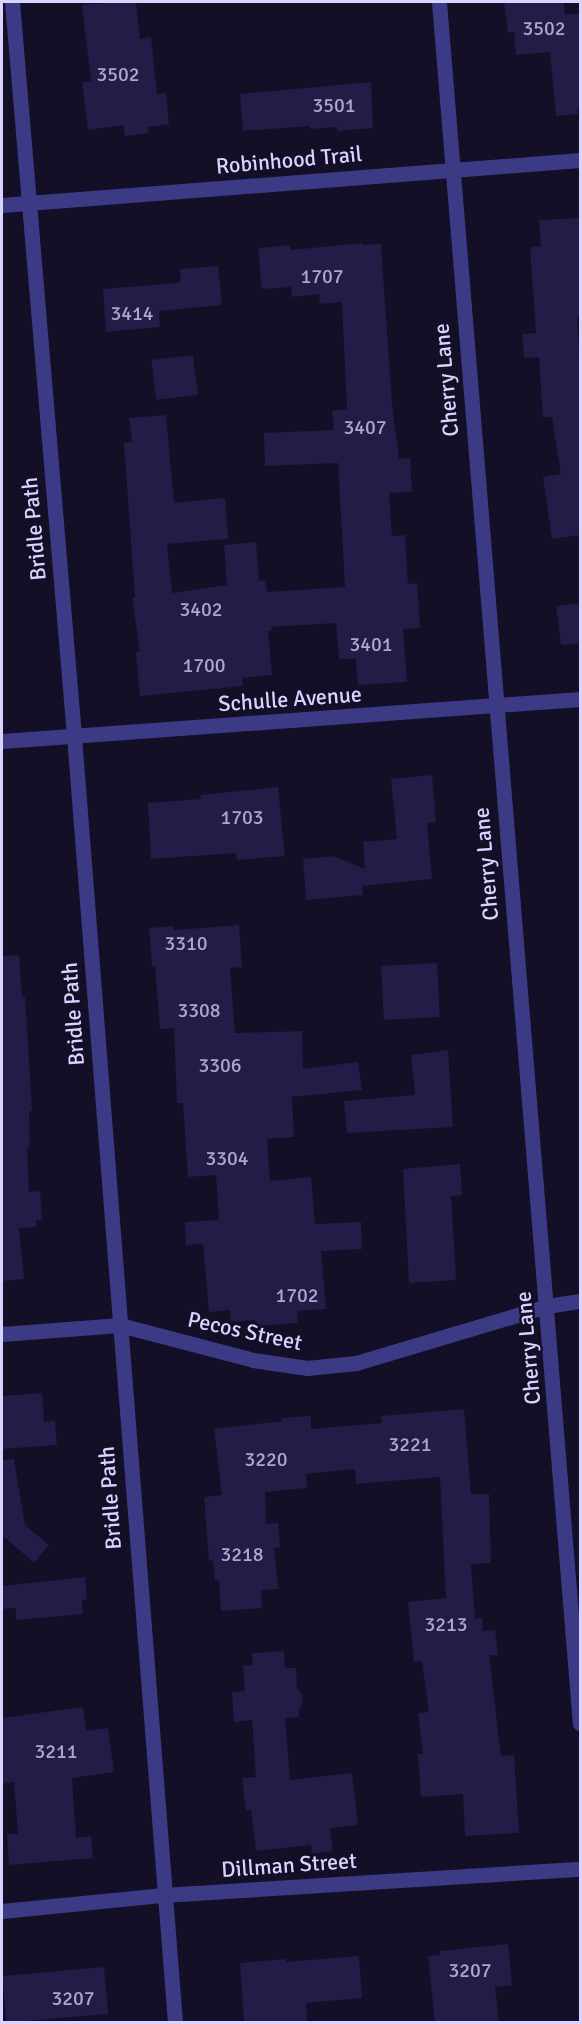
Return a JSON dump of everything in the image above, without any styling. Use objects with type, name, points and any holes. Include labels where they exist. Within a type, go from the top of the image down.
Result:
[{"type":"street","name":"Bridle Path","points":[[12,2],[74,736],[163,1895],[175,2022]]},
{"type":"street","name":"Cherry Lane","points":[[439,2],[580,1723]]},
{"type":"street","name":"Robinhood Trail","points":[[2,205],[580,160]]},
{"type":"street","name":"Schulle Avenue","points":[[2,741],[495,707],[580,699]]},
{"type":"street","name":"Pecos Street","points":[[2,1334],[120,1325],[253,1360],[307,1368],[356,1363],[547,1306],[580,1301]]},
{"type":"street","name":"Dillman Street","points":[[2,1911],[163,1895],[580,1869]]},
{"type":"building","points":[[136,2],[140,39],[151,37],[157,94],[166,93],[169,124],[148,127],[149,133],[125,136],[123,125],[88,130],[82,82],[91,81],[82,5]]},
{"type":"building","points":[[504,2],[564,2],[565,15],[580,13],[580,107],[577,107],[578,114],[556,116],[550,52],[516,55],[514,32],[508,33]]},
{"type":"building","points":[[371,82],[373,128],[337,131],[337,127],[310,129],[310,126],[243,131],[240,94]]},
{"type":"building","points":[[580,218],[580,316],[577,317],[580,373],[580,535],[552,539],[543,477],[561,474],[552,417],[543,417],[539,357],[524,358],[522,334],[536,333],[530,247],[541,246],[539,220]]},
{"type":"building","points":[[362,243],[363,245],[381,244],[392,404],[399,459],[410,458],[412,492],[389,493],[392,536],[405,535],[408,584],[417,583],[420,628],[403,629],[407,682],[358,685],[356,659],[339,659],[336,623],[271,627],[272,630],[268,631],[272,675],[242,678],[243,686],[140,696],[136,652],[140,651],[132,598],[135,598],[124,443],[132,442],[129,418],[166,415],[174,503],[225,498],[228,539],[167,544],[172,593],[227,585],[224,545],[256,542],[259,581],[265,580],[267,592],[345,587],[338,463],[265,466],[264,433],[334,430],[332,411],[347,409],[342,302],[320,304],[319,294],[292,297],[291,287],[262,289],[258,248],[290,245],[291,250]]},
{"type":"building","points":[[218,266],[222,305],[159,311],[160,327],[106,332],[103,289],[177,283],[181,280],[180,269]]},
{"type":"building","points":[[193,355],[198,395],[156,400],[151,360]]},
{"type":"building","points":[[580,603],[580,643],[561,645],[556,606]]},
{"type":"building","points":[[432,775],[436,822],[427,823],[432,879],[362,886],[363,895],[306,900],[303,859],[333,856],[365,869],[363,842],[397,839],[391,779]]},
{"type":"building","points":[[278,787],[285,856],[237,860],[236,853],[151,859],[148,803],[201,799],[200,795]]},
{"type":"building","points":[[239,925],[242,967],[230,968],[235,1033],[302,1031],[303,1069],[358,1062],[362,1090],[292,1097],[294,1137],[267,1139],[270,1181],[311,1177],[315,1224],[361,1222],[362,1249],[321,1251],[326,1309],[297,1311],[298,1323],[256,1326],[255,1320],[231,1322],[230,1310],[209,1312],[203,1244],[186,1245],[185,1222],[219,1220],[216,1175],[188,1177],[183,1103],[177,1103],[174,1028],[160,1029],[155,965],[152,966],[149,928],[173,926],[174,930]]},
{"type":"building","points":[[19,955],[22,997],[25,997],[32,1111],[29,1111],[30,1148],[27,1148],[29,1192],[40,1191],[42,1220],[36,1220],[36,1227],[19,1228],[24,1279],[2,1281],[2,956]]},
{"type":"building","points":[[437,963],[440,1017],[384,1020],[381,966]]},
{"type":"building","points":[[448,1050],[453,1127],[347,1133],[344,1101],[415,1095],[411,1055]]},
{"type":"building","points":[[460,1164],[462,1195],[451,1196],[456,1280],[409,1283],[403,1169]]},
{"type":"building","points":[[42,1393],[44,1422],[55,1421],[57,1445],[2,1449],[2,1396]]},
{"type":"building","points":[[464,1409],[471,1494],[489,1494],[491,1563],[471,1564],[475,1619],[482,1618],[483,1631],[495,1630],[498,1655],[489,1655],[501,1756],[514,1755],[519,1833],[465,1836],[463,1794],[421,1797],[418,1754],[423,1754],[418,1713],[429,1712],[422,1661],[414,1662],[408,1602],[446,1598],[440,1477],[356,1484],[355,1469],[306,1474],[307,1488],[265,1492],[266,1524],[278,1523],[280,1547],[274,1548],[278,1589],[261,1590],[262,1608],[221,1611],[219,1580],[215,1581],[213,1560],[209,1561],[204,1497],[222,1495],[214,1429],[282,1421],[281,1418],[311,1416],[311,1429],[382,1423],[381,1416]]},
{"type":"building","points":[[14,1459],[25,1525],[49,1545],[34,1563],[2,1535],[2,1460]]},
{"type":"building","points":[[85,1577],[87,1600],[82,1600],[83,1614],[16,1620],[16,1608],[2,1609],[2,1586]]},
{"type":"building","points":[[284,1651],[285,1668],[296,1668],[297,1689],[302,1694],[303,1702],[299,1710],[299,1717],[285,1718],[290,1780],[352,1773],[358,1825],[330,1828],[333,1851],[312,1854],[311,1845],[256,1851],[251,1810],[246,1811],[242,1778],[256,1777],[252,1720],[234,1722],[232,1692],[245,1691],[243,1666],[253,1665],[252,1653]]},
{"type":"building","points":[[83,1707],[86,1731],[108,1728],[114,1772],[72,1778],[76,1838],[91,1836],[93,1858],[9,1865],[7,1834],[18,1834],[14,1782],[2,1784],[2,1718]]},
{"type":"building","points":[[508,1944],[512,1985],[495,1987],[499,2022],[435,2022],[428,1956],[440,1955],[440,1951]]},
{"type":"building","points":[[359,1956],[362,1998],[306,2003],[307,2022],[244,2022],[240,1963]]},
{"type":"building","points":[[104,1967],[108,2014],[6,2022],[2,1976]]}]
